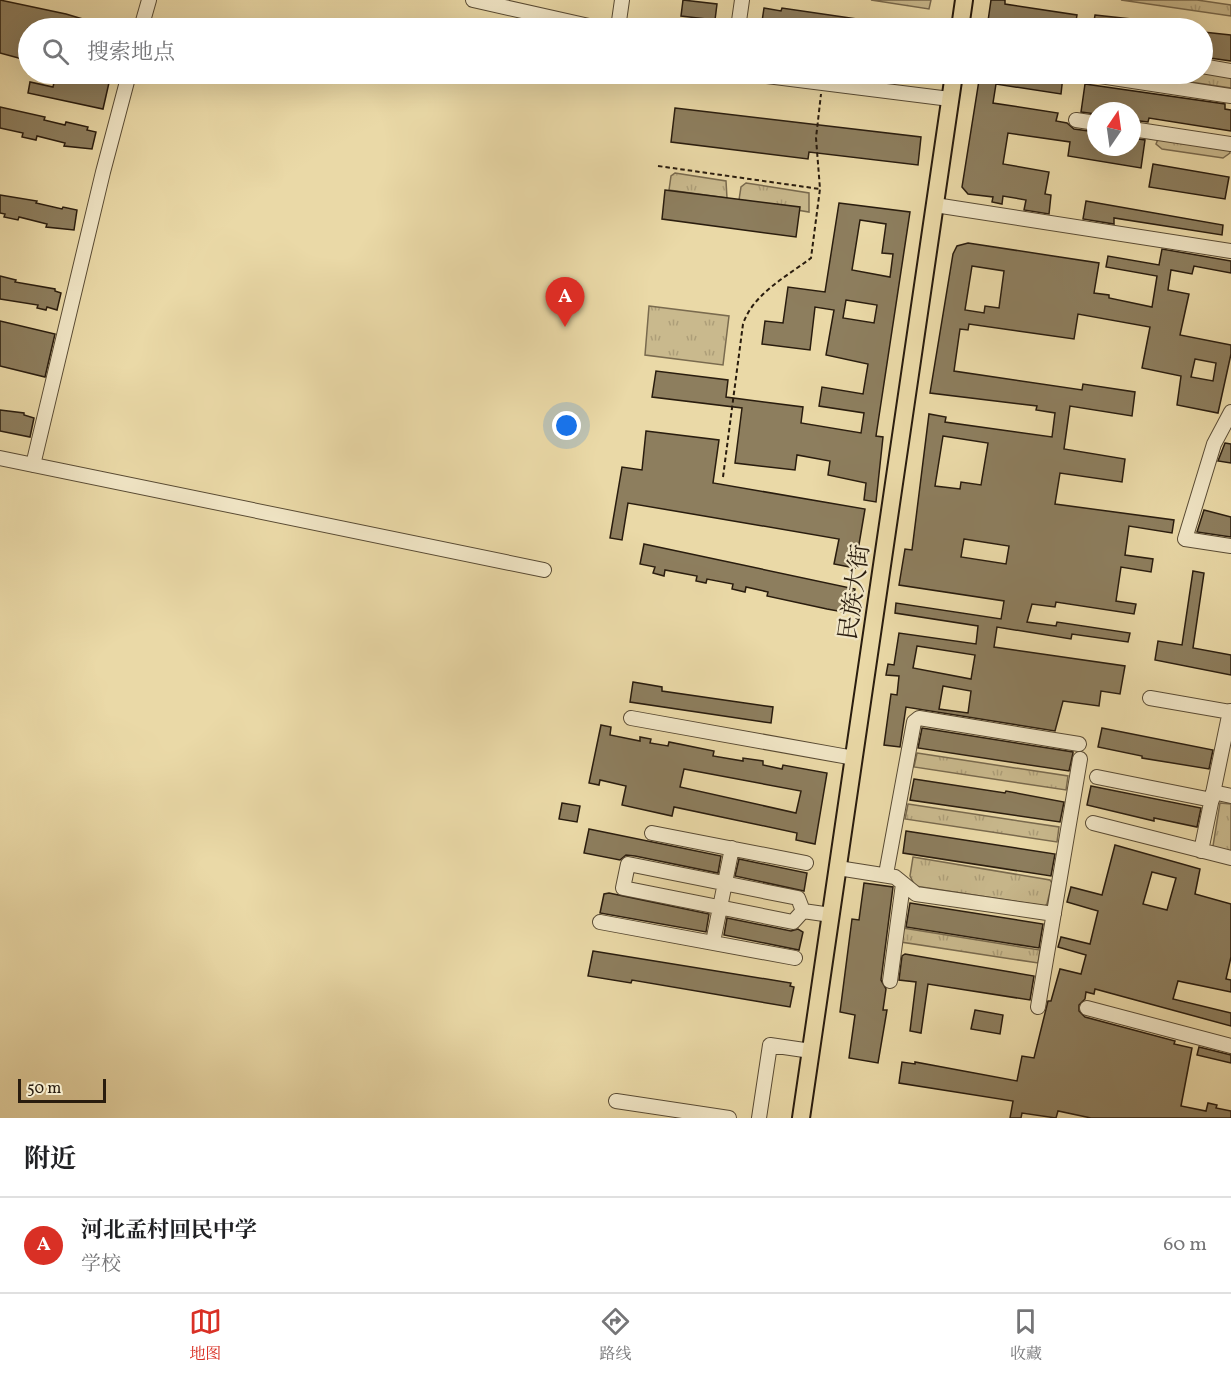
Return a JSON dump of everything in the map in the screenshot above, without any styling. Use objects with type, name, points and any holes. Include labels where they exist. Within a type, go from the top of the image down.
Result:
[{"type":"main road","points":[[961,18],[964,0]]},
{"type":"main road","name":"民族大街","points":[[801,1118],[952,84]]},
{"type":"street","points":[[144,18],[149,0]]},
{"type":"street","points":[[472,0],[553,18]]},
{"type":"street","points":[[619,18],[622,0]]},
{"type":"street","points":[[739,18],[741,0]]},
{"type":"street","points":[[1213,67],[1231,70]]},
{"type":"street","points":[[33,465],[126,84]]},
{"type":"street","points":[[830,84],[950,99]]},
{"type":"street","points":[[1152,84],[1231,96]]},
{"type":"street","points":[[1076,120],[1087,122]]},
{"type":"street","points":[[1141,130],[1231,144]]},
{"type":"street","points":[[935,205],[1230,248]]},
{"type":"street","points":[[1231,412],[1214,444],[1185,539],[1231,546]]},
{"type":"street","points":[[0,458],[544,570]]},
{"type":"street","points":[[1150,698],[1230,712],[1202,851]]},
{"type":"street","points":[[631,718],[854,758]]},
{"type":"street","points":[[886,874],[914,722],[919,718],[1079,744]]},
{"type":"street","points":[[1038,1007],[1080,759]]},
{"type":"street","points":[[1097,777],[1213,796],[1231,796]]},
{"type":"street","points":[[1093,823],[1231,858]]},
{"type":"street","points":[[652,833],[806,863]]},
{"type":"street","points":[[713,942],[732,848]]},
{"type":"street","points":[[628,864],[798,898],[803,911],[793,922],[623,888],[628,864]]},
{"type":"street","points":[[838,868],[886,874],[895,877],[916,894],[1054,914]]},
{"type":"street","points":[[890,981],[903,884]]},
{"type":"street","points":[[803,911],[831,915]]},
{"type":"street","points":[[600,922],[795,958]]},
{"type":"street","points":[[1088,1008],[1231,1046]]},
{"type":"street","points":[[759,1118],[770,1045],[811,1051]]},
{"type":"street","points":[[616,1101],[729,1118]]},
{"type":"path","points":[[723,477],[743,324],[747,312],[761,297],[811,258],[820,189],[816,138],[822,84]]},
{"type":"path","points":[[658,165],[820,189]]},
{"type":"green space","points":[[871,0],[931,0],[929,9]]},
{"type":"green space","points":[[1121,0],[1197,0],[1231,5],[1231,16]]},
{"type":"green space","points":[[1213,74],[1231,77],[1231,88],[1204,84],[1213,84]]},
{"type":"green space","points":[[1158,139],[1229,149],[1230,153],[1223,158],[1162,149],[1156,144]]},
{"type":"green space","points":[[675,173],[726,181],[727,198],[669,190],[671,176]]},
{"type":"green space","points":[[746,183],[809,193],[809,212],[739,200],[741,187]]},
{"type":"green space","points":[[649,306],[729,316],[723,365],[645,355]]},
{"type":"green space","points":[[917,753],[1068,776],[1066,790],[914,767]]},
{"type":"green space","points":[[1220,803],[1231,804],[1231,853],[1213,846]]},
{"type":"green space","points":[[908,804],[1059,827],[1057,842],[905,819]]},
{"type":"green space","points":[[913,857],[1050,880],[1052,883],[1047,904],[1045,906],[915,886],[910,876]]},
{"type":"green space","points":[[903,928],[1040,950],[1038,963],[901,942]]},
{"type":"building","points":[[0,0],[79,18],[18,18],[18,58],[0,53]]},
{"type":"building","points":[[683,0],[717,4],[715,18],[681,16]]},
{"type":"building","points":[[991,0],[1005,0],[1005,4],[1077,15],[1076,18],[988,18]]},
{"type":"building","points":[[764,8],[781,11],[782,8],[850,18],[762,18]]},
{"type":"building","points":[[1095,15],[1122,18],[1095,18]]},
{"type":"building","points":[[1213,33],[1231,35],[1231,61],[1213,58]]},
{"type":"building","points":[[30,84],[53,87],[54,84],[109,84],[103,109],[28,93]]},
{"type":"building","points":[[978,84],[996,84],[993,103],[1058,113],[1056,121],[1067,123],[1074,129],[1087,131],[1087,156],[1141,156],[1141,139],[1145,140],[1141,168],[1068,156],[1070,142],[1008,133],[1003,164],[1049,172],[1045,194],[1051,195],[1049,214],[1024,210],[1026,200],[1003,196],[1002,204],[992,202],[993,197],[968,194],[962,187]]},
{"type":"building","points":[[996,84],[1062,84],[1061,94]]},
{"type":"building","points":[[1085,84],[1225,104],[1225,109],[1231,110],[1231,131],[1149,118],[1148,122],[1141,121],[1141,102],[1087,102],[1087,113],[1081,112]]},
{"type":"building","points":[[0,107],[45,117],[44,120],[65,125],[66,122],[88,127],[87,130],[96,132],[92,149],[64,146],[65,143],[37,136],[36,140],[22,137],[23,133],[0,128]]},
{"type":"building","points":[[675,108],[921,137],[918,165],[809,152],[808,159],[671,142]]},
{"type":"building","points":[[1153,164],[1229,177],[1225,199],[1149,187]]},
{"type":"building","points":[[665,190],[800,207],[796,237],[662,219]]},
{"type":"building","points":[[0,195],[37,201],[36,203],[62,209],[63,207],[77,210],[74,230],[46,227],[47,224],[19,217],[18,220],[4,217],[5,214],[0,213]]},
{"type":"building","points":[[1086,201],[1223,225],[1222,235],[1114,218],[1114,224],[1083,219]]},
{"type":"building","points":[[839,203],[910,212],[876,436],[883,437],[876,502],[864,500],[866,483],[828,475],[830,461],[797,455],[795,470],[735,463],[742,408],[652,397],[656,371],[728,380],[726,397],[803,407],[801,423],[861,433],[864,413],[819,406],[822,387],[863,394],[868,364],[826,355],[834,310],[815,307],[810,350],[762,344],[765,321],[783,323],[788,287],[825,292]],"holes":[[[860,220],[886,224],[882,253],[893,254],[890,277],[852,270]],[[846,300],[877,305],[874,323],[843,318]]]},
{"type":"building","points":[[968,243],[1099,263],[1094,293],[1152,307],[1157,276],[1106,267],[1108,256],[1159,265],[1162,249],[1231,261],[1231,273],[1194,266],[1192,274],[1171,270],[1168,290],[1189,294],[1180,335],[1231,345],[1231,354],[1218,413],[1177,405],[1181,376],[1142,368],[1150,327],[1078,314],[1074,339],[969,324],[968,330],[960,329],[954,371],[1082,390],[1083,384],[1135,392],[1132,416],[1070,406],[1064,449],[1125,459],[1122,482],[1060,473],[1055,504],[1174,520],[1172,533],[1129,526],[1125,555],[1153,559],[1151,572],[1121,567],[1116,601],[1136,604],[1134,614],[1056,602],[1055,607],[1032,604],[1027,622],[1056,626],[1057,622],[1130,633],[1128,642],[1072,634],[1071,639],[997,627],[994,647],[1125,666],[1120,694],[1101,691],[1099,706],[1063,701],[1055,731],[906,707],[900,747],[884,745],[891,694],[897,695],[899,676],[886,675],[888,664],[894,665],[899,633],[976,644],[978,626],[895,613],[896,603],[1001,619],[1004,601],[899,585],[905,549],[912,550],[929,414],[946,417],[945,422],[1052,437],[1055,413],[1036,410],[1037,406],[930,393],[953,254],[957,246]],"holes":[[[972,266],[1004,271],[999,308],[985,306],[984,313],[965,310]],[[1195,359],[1216,363],[1213,381],[1191,377]],[[943,436],[988,443],[981,485],[961,482],[960,489],[935,486]],[[964,539],[1009,546],[1006,564],[961,557]],[[917,646],[975,655],[971,679],[913,668]],[[943,686],[971,691],[968,713],[939,709]]]},
{"type":"building","points":[[0,276],[16,280],[15,282],[55,289],[61,293],[57,310],[47,307],[46,310],[37,308],[38,305],[0,299]]},
{"type":"building","points":[[0,321],[55,334],[45,377],[0,366]]},
{"type":"building","points":[[0,410],[24,413],[34,418],[30,437],[0,431]]},
{"type":"building","points":[[646,431],[719,440],[713,483],[865,509],[855,568],[834,564],[839,539],[628,503],[622,540],[610,538],[622,467],[642,470]]},
{"type":"building","points":[[1225,443],[1231,444],[1231,463],[1218,461]]},
{"type":"building","points":[[1204,510],[1231,517],[1231,537],[1197,532]]},
{"type":"building","points":[[644,544],[855,589],[851,609],[844,608],[843,612],[827,609],[767,596],[768,592],[746,587],[745,592],[732,589],[733,584],[707,579],[706,583],[696,581],[697,576],[665,570],[664,576],[653,573],[655,567],[640,564]]},
{"type":"building","points":[[1193,571],[1204,573],[1193,648],[1231,655],[1231,675],[1155,660],[1158,641],[1182,645]]},
{"type":"building","points":[[633,682],[662,687],[662,691],[773,707],[771,723],[630,702]]},
{"type":"building","points":[[601,725],[611,727],[610,735],[640,741],[640,737],[651,739],[650,743],[668,746],[669,742],[714,751],[713,756],[743,761],[743,758],[763,761],[763,765],[782,769],[783,765],[827,773],[815,844],[796,840],[797,833],[674,807],[672,816],[622,805],[626,786],[600,780],[599,785],[589,783]],"holes":[[[684,769],[801,791],[796,813],[680,787]]]},
{"type":"building","points":[[922,728],[1073,752],[1069,771],[918,748]]},
{"type":"building","points":[[1102,728],[1213,750],[1209,769],[1142,758],[1142,756],[1098,747]]},
{"type":"building","points":[[914,779],[1005,793],[1006,791],[1064,802],[1060,822],[910,800]]},
{"type":"building","points":[[1091,786],[1201,808],[1197,827],[1154,818],[1154,821],[1087,805]]},
{"type":"building","points":[[562,803],[580,806],[577,822],[559,819]]},
{"type":"building","points":[[589,829],[721,856],[718,873],[635,856],[626,855],[620,860],[584,853]]},
{"type":"building","points":[[906,831],[1055,854],[1051,876],[903,853]]},
{"type":"building","points":[[1115,845],[1200,869],[1195,894],[1231,904],[1231,957],[1226,979],[1231,980],[1231,992],[1178,981],[1173,999],[1231,1013],[1231,1026],[1095,989],[1094,994],[1086,992],[1085,999],[1079,1005],[1079,1011],[1085,1017],[1175,1041],[1174,1044],[1192,1048],[1181,1106],[1206,1111],[1208,1103],[1217,1105],[1216,1108],[1231,1111],[1231,1118],[1091,1118],[1058,1111],[1056,1118],[1022,1113],[1021,1118],[1010,1118],[1013,1101],[899,1083],[902,1062],[915,1064],[915,1062],[1017,1081],[1022,1056],[1034,1058],[1048,1001],[1051,1001],[1060,969],[1081,974],[1086,955],[1058,947],[1061,937],[1090,944],[1098,911],[1067,902],[1071,887],[1102,895]],"holes":[[[1152,872],[1176,878],[1167,910],[1143,904]]]},
{"type":"building","points":[[739,859],[807,873],[804,891],[735,876]]},
{"type":"building","points":[[864,883],[893,887],[881,980],[886,989],[883,1010],[887,1010],[878,1063],[849,1058],[855,1015],[840,1012],[852,919],[859,920]]},
{"type":"building","points":[[609,893],[709,914],[706,932],[600,913],[604,894]]},
{"type":"building","points":[[910,903],[1043,924],[1039,948],[906,927]]},
{"type":"building","points":[[727,918],[791,931],[798,929],[803,932],[799,950],[724,935]]},
{"type":"building","points":[[593,951],[791,983],[790,986],[794,987],[790,1007],[632,980],[631,983],[588,976]]},
{"type":"building","points":[[905,954],[1034,976],[1030,1000],[928,984],[921,1033],[910,1031],[916,982],[899,980],[902,956]]},
{"type":"building","points":[[975,1010],[1003,1015],[1000,1034],[971,1029]]},
{"type":"building","points":[[1199,1047],[1231,1055],[1231,1063],[1197,1055]]},
{"type":"place","name":"河北孟村回民中学","points":[[565,327]]}]
